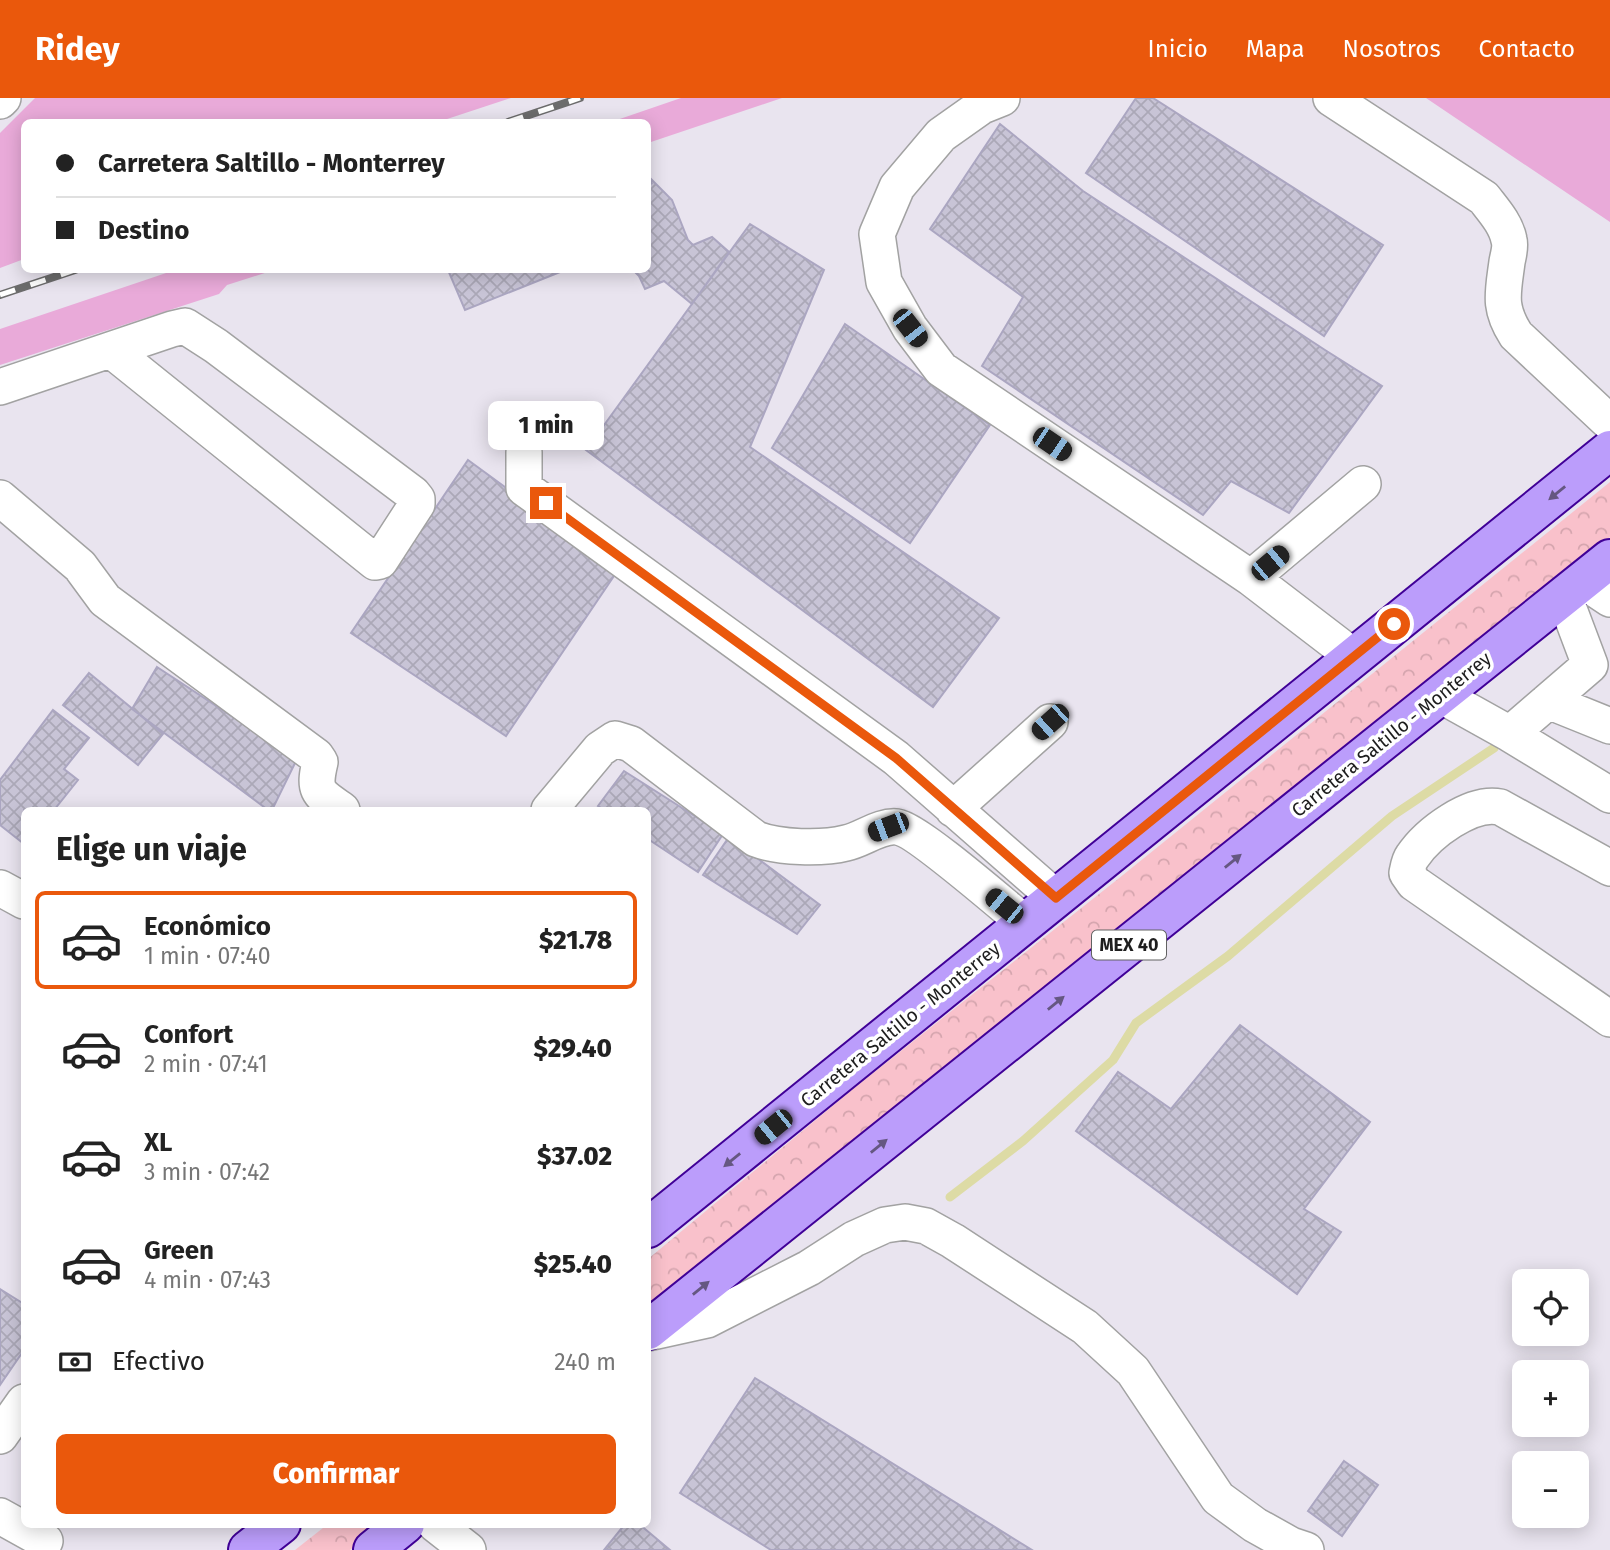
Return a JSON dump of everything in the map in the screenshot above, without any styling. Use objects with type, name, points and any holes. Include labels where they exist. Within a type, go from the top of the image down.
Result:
[{"type":"main road","name":"Carretera Saltillo - Monterrey","points":[[651,1226],[1610,450]]},
{"type":"main road","name":"Carretera Saltillo - Monterrey","points":[[651,1329],[1440,695],[1592,584]]},
{"type":"main road","points":[[248,1550],[276,1528]]},
{"type":"main road","points":[[373,1550],[400,1528]]},
{"type":"lane","points":[[1002,98],[982,106],[941,135],[897,187],[877,234],[884,282],[910,328],[942,369],[1251,578],[1354,657]]},
{"type":"lane","points":[[1331,98],[1485,198],[1501,220],[1510,242],[1502,296],[1502,308],[1507,322],[1516,335],[1610,423]]},
{"type":"lane","points":[[0,387],[111,350],[185,327],[216,346],[413,494],[417,504],[380,562],[375,562],[111,350]]},
{"type":"lane","points":[[524,452],[524,488],[896,758],[1056,898]]},
{"type":"lane","points":[[1251,578],[1363,484]]},
{"type":"lane","points":[[0,498],[80,566],[105,600],[316,756],[320,762],[315,782],[318,791],[338,807]]},
{"type":"lane","points":[[1510,734],[1590,665],[1592,584]]},
{"type":"lane","points":[[1440,695],[1610,795]]},
{"type":"lane","points":[[1548,701],[1610,726]]},
{"type":"lane","points":[[953,809],[1050,722]]},
{"type":"lane","points":[[552,807],[600,749],[615,739],[622,740],[631,744],[756,839],[770,845],[846,843],[888,827],[900,827],[920,839],[1024,923]]},
{"type":"lane","points":[[1610,868],[1500,807],[1487,805],[1469,809],[1432,836],[1410,858],[1407,873],[1414,883],[1610,1019]]},
{"type":"lane","points":[[0,888],[21,899]]},
{"type":"lane","points":[[651,1330],[707,1320],[809,1268],[854,1239],[885,1225],[905,1222],[926,1226],[1085,1327],[1133,1371],[1218,1498],[1255,1525],[1291,1545],[1306,1550]]},
{"type":"lane","points":[[0,1436],[21,1406]]},
{"type":"lane","points":[[0,1516],[21,1526]]},
{"type":"lane","points":[[25,1528],[48,1539]]},
{"type":"lane","points":[[440,1528],[468,1550]]},
{"type":"shaded area","points":[[35,98],[511,98],[447,119],[21,119],[21,260],[0,268],[0,133]]},
{"type":"shaded area","points":[[681,98],[782,98],[651,142],[651,119],[620,119]]},
{"type":"shaded area","points":[[1426,98],[1610,98],[1610,222]]},
{"type":"shaded area","points":[[166,273],[265,273],[227,285],[219,294],[0,365],[0,329]]},
{"type":"green space","points":[[1610,482],[1610,537],[651,1308],[651,1257],[853,1089]]},
{"type":"green space","points":[[323,1528],[377,1528],[350,1550],[295,1550]]},
{"type":"building","points":[[1136,98],[1153,98],[1383,245],[1324,336],[1086,173]]},
{"type":"building","points":[[1000,124],[1083,191],[1382,386],[1289,513],[1231,481],[1203,515],[982,366],[1023,297],[930,229]]},
{"type":"building","points":[[651,179],[672,200],[688,240],[693,245],[712,237],[729,252],[692,304],[664,281],[645,289],[636,273],[651,273]]},
{"type":"building","points":[[750,224],[824,270],[750,447],[999,618],[933,707],[586,450]]},
{"type":"building","points":[[449,273],[558,273],[465,310]]},
{"type":"building","points":[[845,324],[990,425],[910,543],[772,448]]},
{"type":"building","points":[[468,460],[618,570],[506,736],[351,633]]},
{"type":"building","points":[[157,667],[297,759],[273,807],[264,807],[132,709]]},
{"type":"building","points":[[89,673],[163,734],[138,765],[63,705]]},
{"type":"building","points":[[53,710],[89,738],[64,769],[78,780],[56,807],[21,807],[21,842],[0,825],[0,780]]},
{"type":"building","points":[[624,771],[723,834],[698,872],[651,841],[651,807],[598,806]]},
{"type":"building","points":[[729,837],[820,905],[797,934],[703,875]]},
{"type":"building","points":[[1240,1025],[1370,1122],[1304,1209],[1341,1232],[1297,1294],[1076,1131],[1118,1072],[1171,1109]]},
{"type":"building","points":[[0,1289],[21,1302],[21,1354],[0,1385]]},
{"type":"building","points":[[755,1378],[1032,1550],[771,1550],[680,1493]]},
{"type":"building","points":[[1344,1461],[1378,1485],[1342,1536],[1308,1511]]},
{"type":"building","points":[[622,1528],[644,1528],[670,1550],[604,1550]]},
{"type":"waterway","points":[[950,1197],[1023,1141],[1113,1060],[1136,1023],[1228,956],[1392,816],[1494,748]]},
{"type":"railway","points":[[517,119],[580,98]]},
{"type":"railway","points":[[0,295],[66,273]]},
{"type":"route","points":[[546,503],[896,758],[1056,898],[1394,624]]}]
